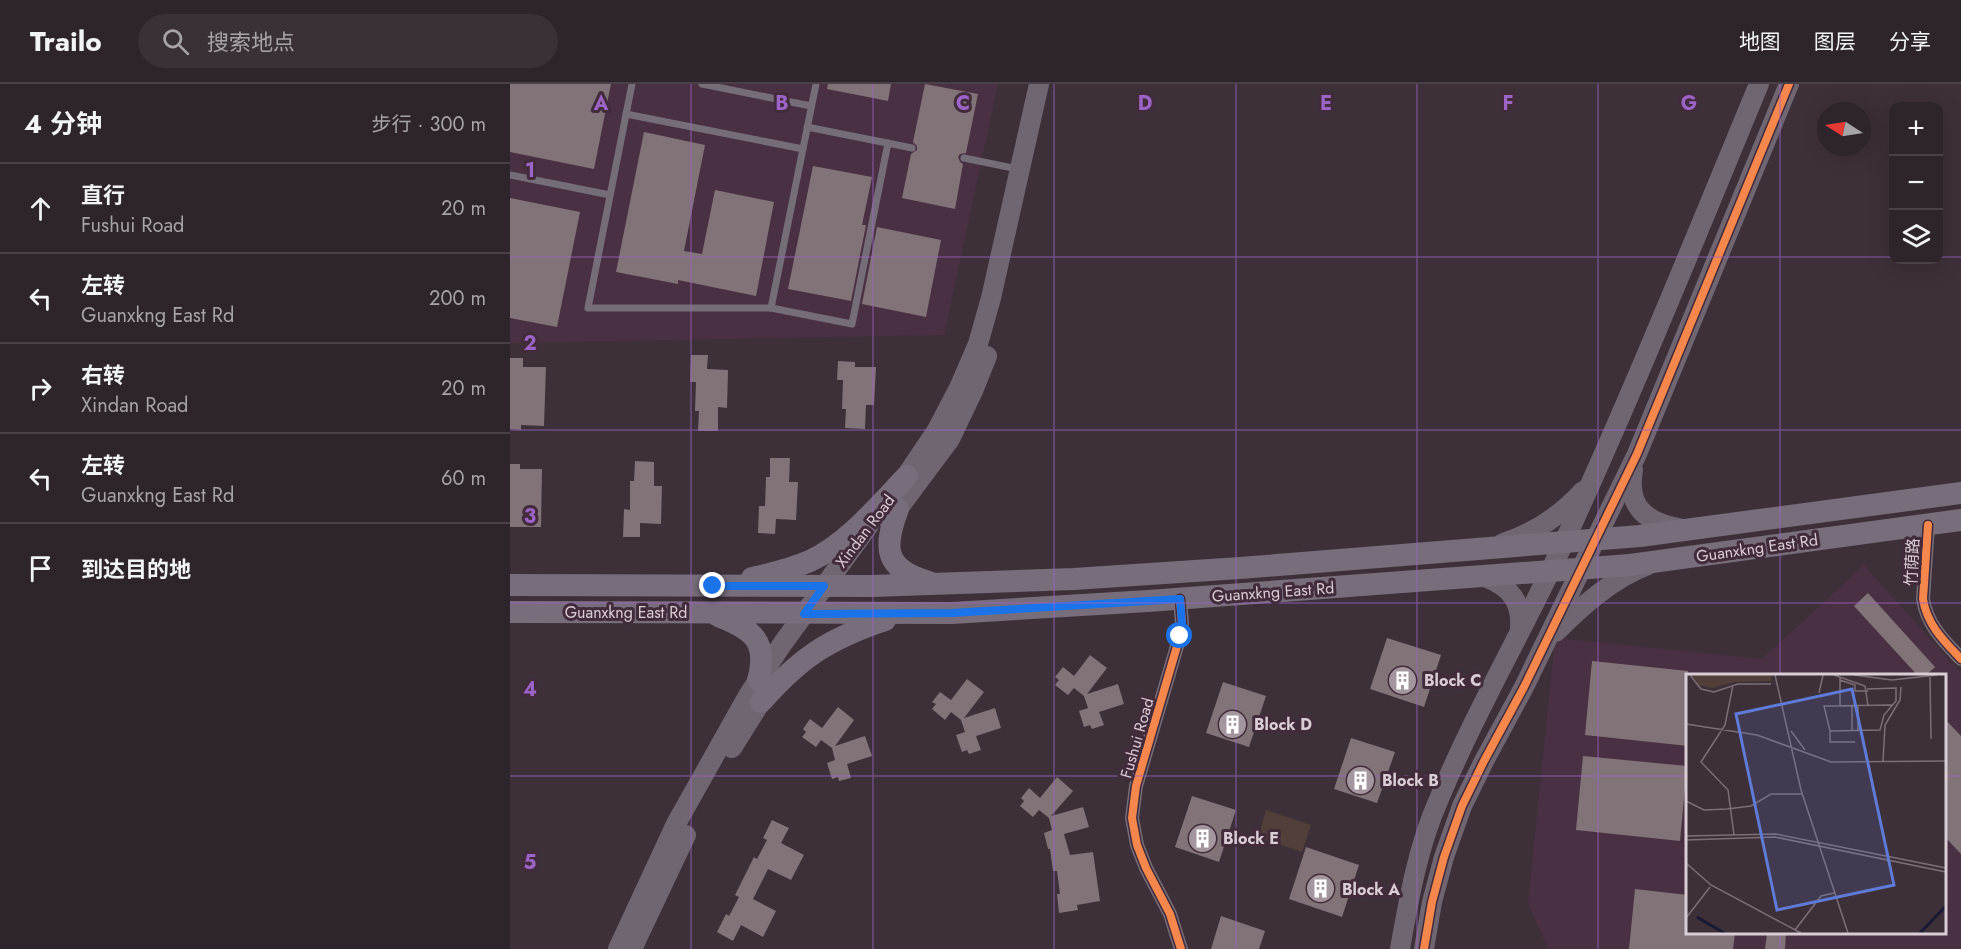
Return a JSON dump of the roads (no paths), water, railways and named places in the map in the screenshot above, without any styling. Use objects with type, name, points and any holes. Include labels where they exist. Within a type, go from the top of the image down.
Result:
[{"type":"main road","points":[[713,586],[795,567],[825,553],[861,523],[907,476]]},
{"type":"main road","name":"Guanxkng East Rd","points":[[510,585],[832,586],[1074,579],[1596,540],[1689,530],[1961,493]]},
{"type":"main road","points":[[898,509],[889,545],[892,559],[908,573],[936,584]]},
{"type":"main road","name":"Guanxkng East Rd","points":[[510,612],[952,613],[1180,599],[1485,577],[1659,561],[1961,520]]},
{"type":"main road","points":[[705,612],[741,625],[755,636],[762,660],[758,680]]},
{"type":"main road","points":[[761,702],[789,672],[832,640],[866,626],[909,613]]},
{"type":"street","name":"Xindan Road","points":[[618,949],[676,824],[758,680],[832,586],[937,430],[959,388],[978,344],[991,298],[1039,84]]},
{"type":"street","name":"Xindan Road","points":[[832,586],[898,509],[950,438],[974,391],[992,344],[1006,291],[1053,84]]},
{"type":"street","points":[[1400,949],[1422,847],[1438,800],[1593,480],[1759,84]]},
{"type":"street","points":[[1424,949],[1432,902],[1444,856],[1462,806],[1539,656],[1637,454],[1789,84]]},
{"type":"street","points":[[1637,454],[1631,485],[1638,509],[1655,521],[1689,530]]},
{"type":"street","points":[[1487,549],[1514,540],[1541,526],[1569,505],[1593,480]]},
{"type":"street","name":"竹荫路","points":[[1928,525],[1923,599],[1925,610],[1938,634],[1961,659]]},
{"type":"street","points":[[1539,656],[1556,632],[1597,594],[1629,573],[1659,561]]},
{"type":"street","points":[[1485,577],[1502,585],[1514,597],[1521,614],[1520,631]]},
{"type":"street","name":"Fushui Road","points":[[1180,599],[1182,623],[1180,636],[1136,786],[1132,818],[1137,845],[1146,868],[1170,914],[1181,949]]},
{"type":"street","name":"Xindan Road","points":[[632,949],[687,832],[812,614]]},
{"type":"lane","points":[[632,84],[588,308],[771,308],[852,324],[888,143]]},
{"type":"lane","points":[[702,84],[811,106]]},
{"type":"lane","points":[[771,308],[816,84]]},
{"type":"lane","points":[[626,114],[803,149]]},
{"type":"lane","points":[[807,127],[912,148]]},
{"type":"lane","points":[[964,159],[1020,170]]},
{"type":"lane","points":[[510,175],[610,195]]},
{"type":"place","name":"Block C","points":[[1403,680]]},
{"type":"place","name":"Block D","points":[[1233,724]]},
{"type":"place","name":"Block B","points":[[1361,780]]},
{"type":"place","name":"Block E","points":[[1202,838]]},
{"type":"place","name":"Block A","points":[[1321,889]]}]
